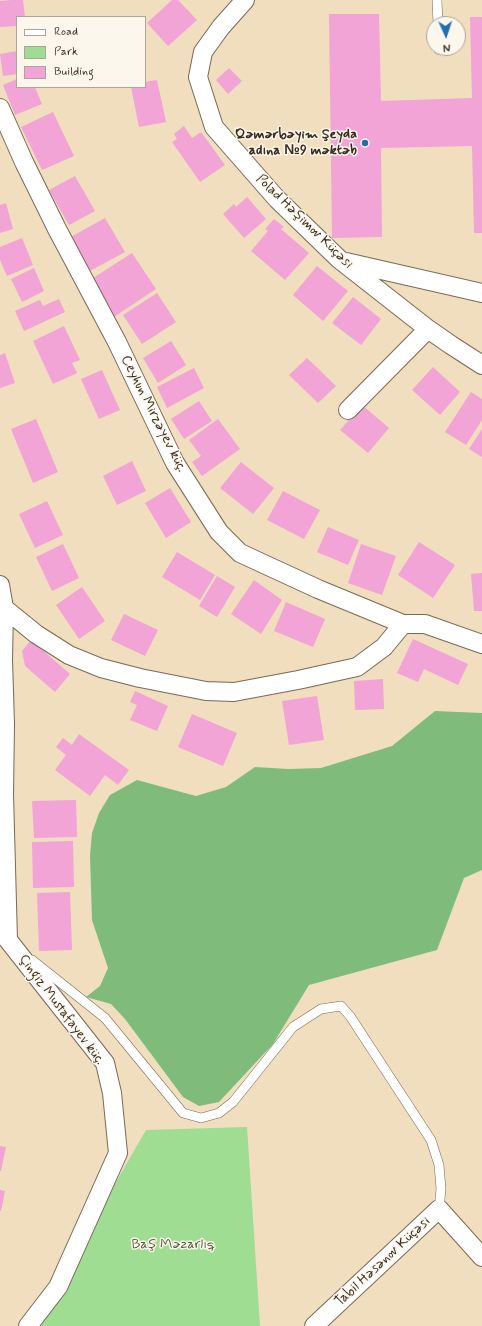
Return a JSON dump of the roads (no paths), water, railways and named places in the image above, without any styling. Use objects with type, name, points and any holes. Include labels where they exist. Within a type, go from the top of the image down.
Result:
[{"type":"street","name":"Polad Həşimov Küçəsi","points":[[245,0],[203,52],[198,77],[214,128],[276,199],[340,260],[428,329],[482,365]]},
{"type":"street","name":"Ceyhun Mirzəyev küç.","points":[[0,108],[40,196],[116,342],[175,463],[219,532],[240,553],[318,588],[403,624],[425,624],[482,644]]},
{"type":"street","points":[[340,260],[482,293]]},
{"type":"street","points":[[348,410],[428,329]]},
{"type":"street","name":"Çingiz Mustafayev küç.","points":[[0,585],[4,608],[3,660],[5,724],[2,790],[8,940],[105,1063],[112,1092],[118,1153],[58,1286],[28,1326]]},
{"type":"street","points":[[4,608],[36,634],[68,655],[101,668],[206,691],[234,692],[357,667],[384,647],[403,624]]},
{"type":"street","name":"Tabil Həsənov Küçəsi","points":[[314,1326],[440,1209],[482,1257]]},
{"type":"lane","points":[[437,0],[438,16]]},
{"type":"lane","points":[[8,940],[105,1018],[182,1113],[201,1118],[219,1113],[233,1102],[293,1027],[321,1009],[341,1006],[350,1016],[431,1140],[439,1165],[441,1189],[440,1209]]},
{"type":"place","name":"Qəmərbəyim Şeyda adına №9 məktəb","points":[[365,143]]},
{"type":"park label","name":"Baş Məzarlıq","points":[[173,1245]]}]
